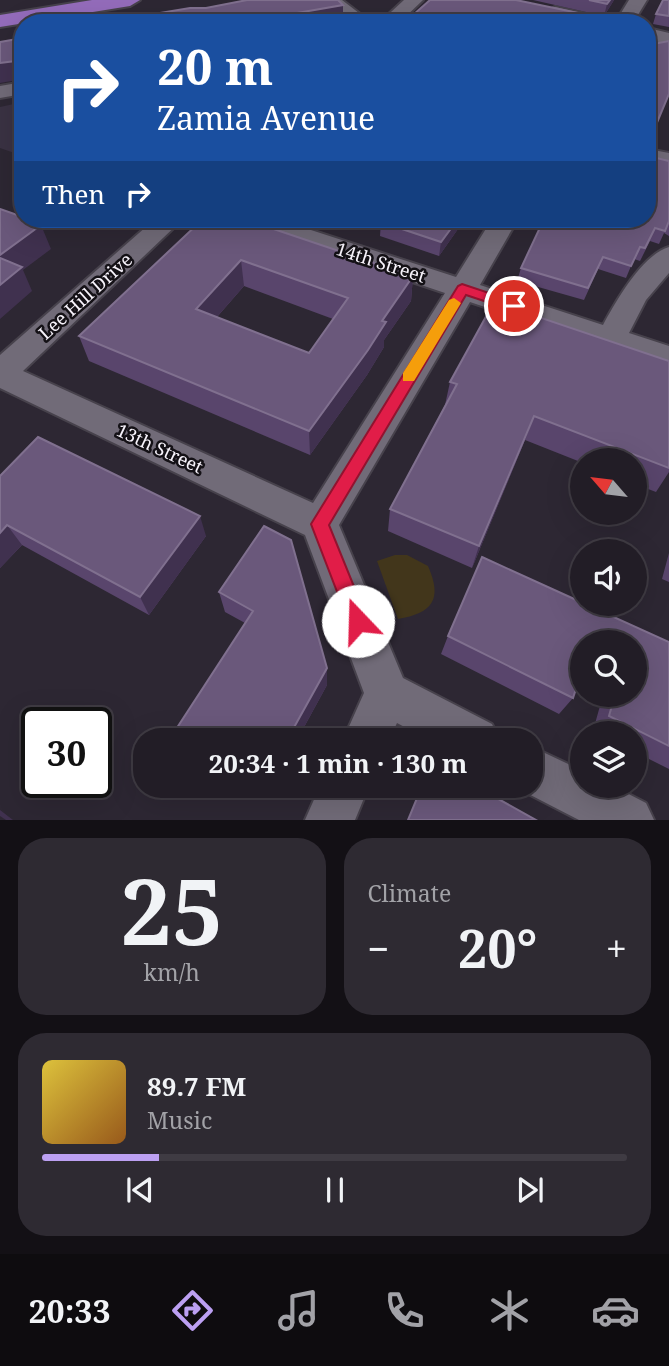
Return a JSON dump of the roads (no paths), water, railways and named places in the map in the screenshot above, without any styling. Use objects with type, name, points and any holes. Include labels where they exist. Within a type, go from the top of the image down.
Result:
[{"type":"highway","points":[[43,14],[130,0]]},
{"type":"street","points":[[332,0],[348,14]]},
{"type":"street","points":[[398,14],[414,0]]},
{"type":"street","points":[[532,8],[562,14]]},
{"type":"street","name":"Lee Hill Drive","points":[[0,374],[160,228]]},
{"type":"street","name":"14th Street","points":[[279,228],[669,358]]},
{"type":"street","points":[[316,240],[327,228]]},
{"type":"street","points":[[453,728],[387,694],[320,524],[499,228]]},
{"type":"street","points":[[611,338],[634,295],[669,256]]},
{"type":"street","name":"13th Street","points":[[0,374],[320,524]]},
{"type":"street","points":[[371,728],[387,694]]},
{"type":"street","points":[[543,776],[629,820]]},
{"type":"street","points":[[330,820],[340,798]]}]
